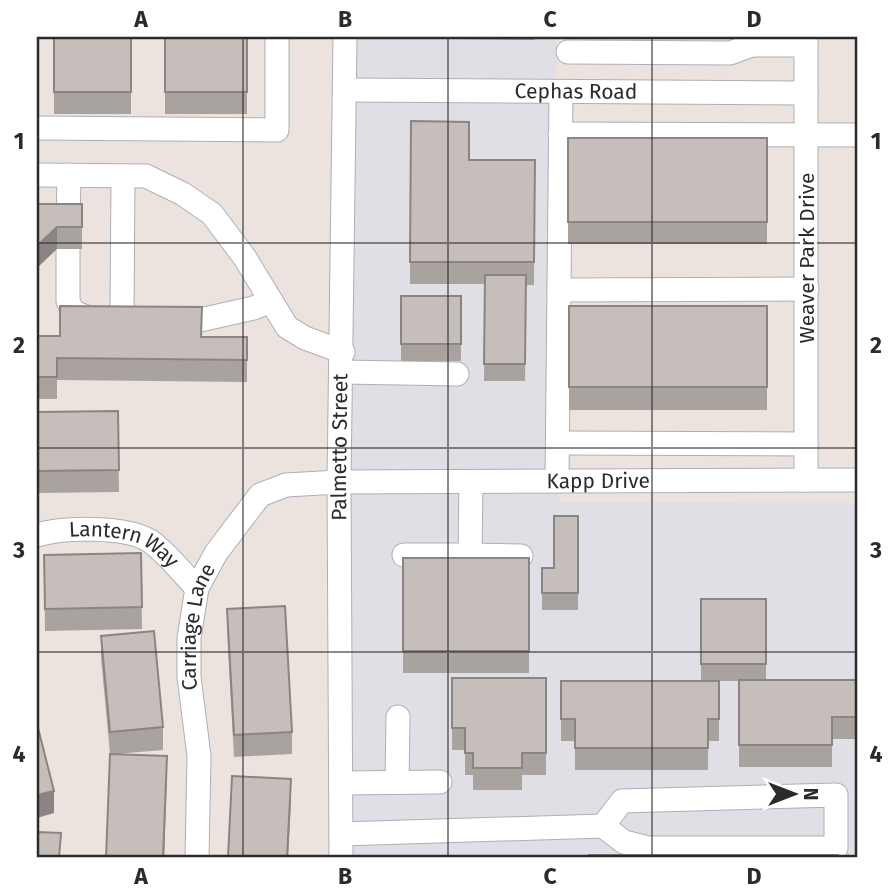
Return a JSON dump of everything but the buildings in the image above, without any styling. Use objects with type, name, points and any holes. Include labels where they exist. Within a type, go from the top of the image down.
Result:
[{"type":"street","points":[[37,128],[276,130],[276,37]]},
{"type":"street","name":"Palmetto Street","points":[[341,858],[339,482],[343,362],[345,37]]},
{"type":"street","points":[[557,481],[560,134],[568,45],[730,53],[752,41],[806,41]]},
{"type":"street","name":"Weaver Park Drive","points":[[806,41],[806,480]]},
{"type":"street","name":"Cephas Road","points":[[345,90],[806,93]]},
{"type":"street","points":[[560,134],[858,135]]},
{"type":"street","points":[[37,175],[146,176],[183,194],[212,214],[245,258],[287,327],[343,362],[457,374]]},
{"type":"street","points":[[68,226],[69,175]]},
{"type":"street","points":[[122,315],[123,176]]},
{"type":"street","points":[[68,249],[68,300],[73,312],[94,320],[122,315],[128,319],[200,320],[254,308],[270,301]]},
{"type":"street","points":[[559,290],[807,289]]},
{"type":"street","points":[[558,443],[806,444]]},
{"type":"street","name":"Kapp Drive","points":[[339,482],[858,480]]},
{"type":"street","name":"Carriage Lane","points":[[197,858],[199,756],[190,677],[189,638],[197,588],[216,553],[260,495],[286,485],[339,482]]},
{"type":"street","points":[[470,555],[471,482]]},
{"type":"street","name":"Lantern Way","points":[[37,536],[51,531],[114,531],[137,534],[152,542],[197,588]]},
{"type":"street","points":[[404,555],[521,556]]},
{"type":"street","points":[[397,782],[398,717]]},
{"type":"street","points":[[341,783],[440,782]]},
{"type":"street","points":[[341,834],[603,826],[624,842],[648,848],[836,848],[836,795],[622,801],[603,826]]},
{"type":"shaded area","points":[[356,37],[556,37],[556,82],[356,81]]},
{"type":"shaded area","points":[[356,99],[556,101],[559,472],[350,473]]},
{"type":"shaded area","points":[[559,491],[560,502],[856,503],[858,858],[351,858],[350,492]]}]
